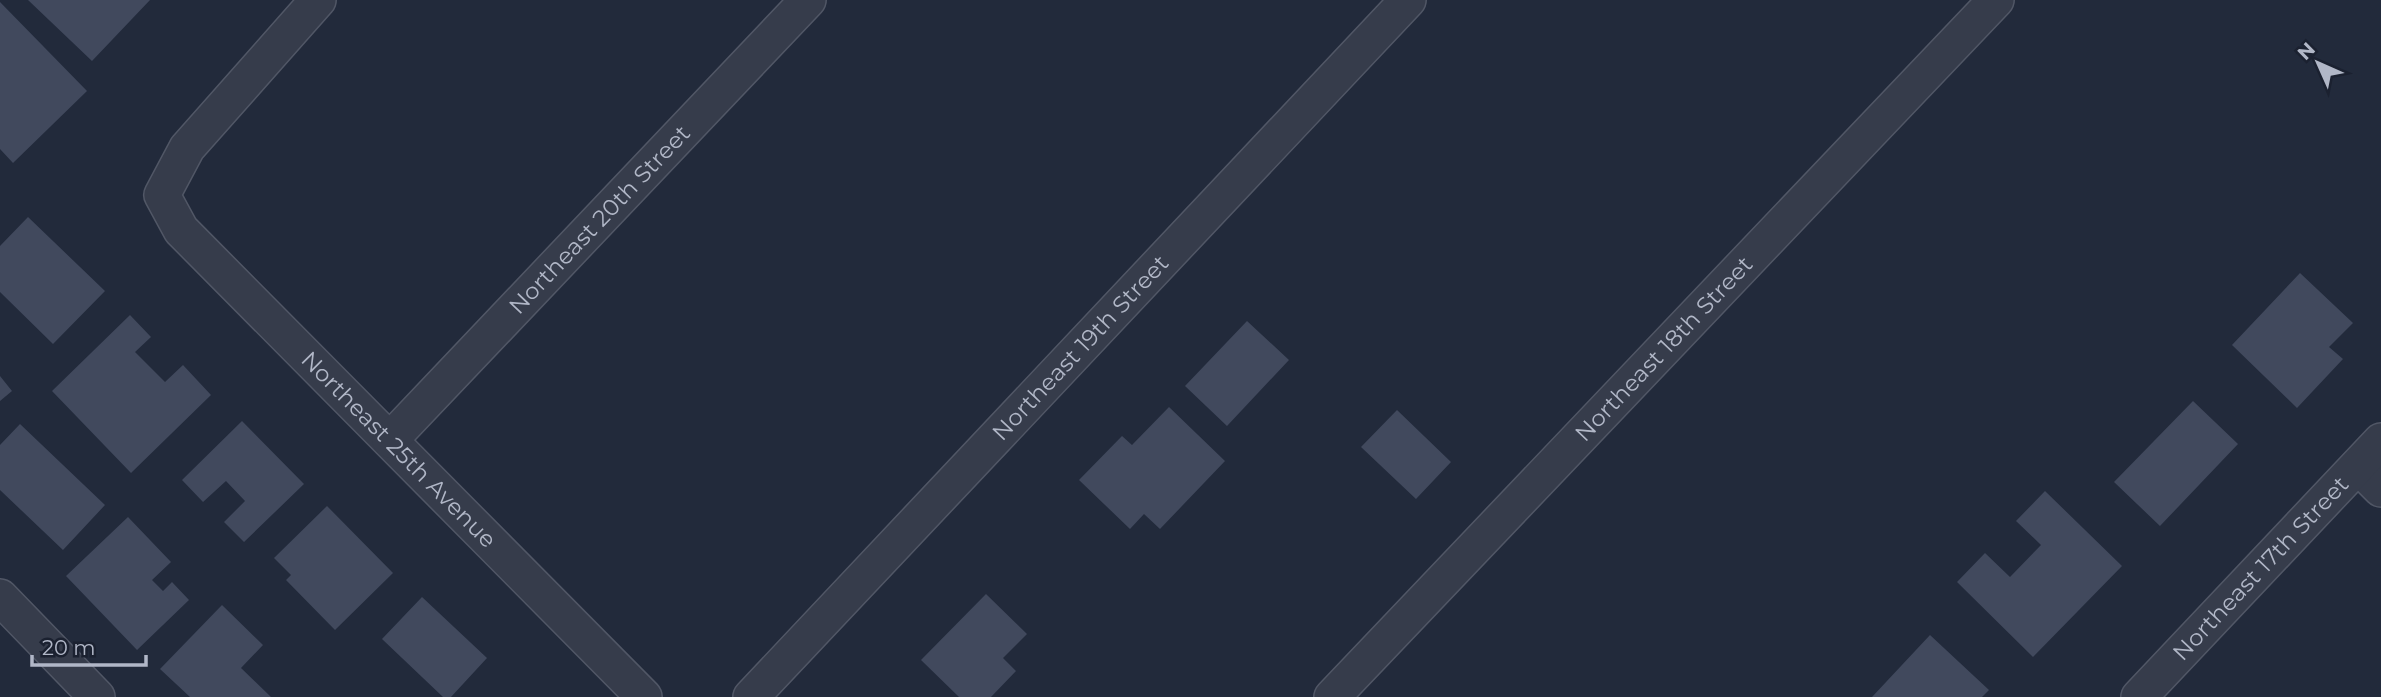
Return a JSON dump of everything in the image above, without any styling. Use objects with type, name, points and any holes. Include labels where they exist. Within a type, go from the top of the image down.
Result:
[{"type":"street","name":"Northeast 25th Avenue","points":[[318,0],[187,148],[162,195],[181,230],[644,697]]},
{"type":"street","name":"Northeast 20th Street","points":[[390,440],[808,0]]},
{"type":"street","name":"Northeast 19th Street","points":[[751,697],[1408,0]]},
{"type":"street","name":"Northeast 18th Street","points":[[1332,697],[1996,0]]},
{"type":"street","name":"Northeast 17th Street","points":[[2139,697],[2373,465]]},
{"type":"street","points":[[0,597],[97,697]]},
{"type":"building","points":[[28,0],[150,0],[92,61]]},
{"type":"building","points":[[0,2],[87,91],[13,163],[0,149]]},
{"type":"building","points":[[28,217],[105,291],[53,344],[0,292],[0,246]]},
{"type":"building","points":[[2300,273],[2353,323],[2329,347],[2343,359],[2297,408],[2232,345]]},
{"type":"building","points":[[130,315],[151,337],[135,352],[165,382],[183,365],[211,395],[131,473],[52,391]]},
{"type":"building","points":[[1247,321],[1289,360],[1227,426],[1185,386]]},
{"type":"building","points":[[0,376],[12,391],[0,401]]},
{"type":"building","points":[[2193,401],[2238,444],[2160,526],[2114,482]]},
{"type":"building","points":[[1169,407],[1225,461],[1160,529],[1144,514],[1130,529],[1079,480],[1122,436],[1132,445]]},
{"type":"building","points":[[1397,410],[1451,462],[1416,499],[1361,447]]},
{"type":"building","points":[[242,421],[304,484],[244,542],[224,522],[245,501],[226,481],[203,502],[182,480]]},
{"type":"building","points":[[20,424],[105,505],[63,550],[0,490],[0,445]]},
{"type":"building","points":[[2045,491],[2122,566],[2033,657],[1957,582],[1985,553],[2010,577],[2041,545],[2016,521]]},
{"type":"building","points":[[327,506],[393,573],[335,630],[286,580],[291,575],[274,558]]},
{"type":"building","points":[[128,517],[171,562],[152,580],[163,591],[172,582],[189,600],[137,650],[66,576]]},
{"type":"building","points":[[986,594],[1027,634],[1003,658],[1016,671],[991,697],[959,697],[921,660]]},
{"type":"building","points":[[422,597],[487,658],[451,697],[443,697],[382,639]]},
{"type":"building","points":[[222,605],[263,645],[241,668],[271,697],[190,697],[160,669]]},
{"type":"building","points":[[1930,635],[1989,690],[1982,697],[1872,697]]}]
